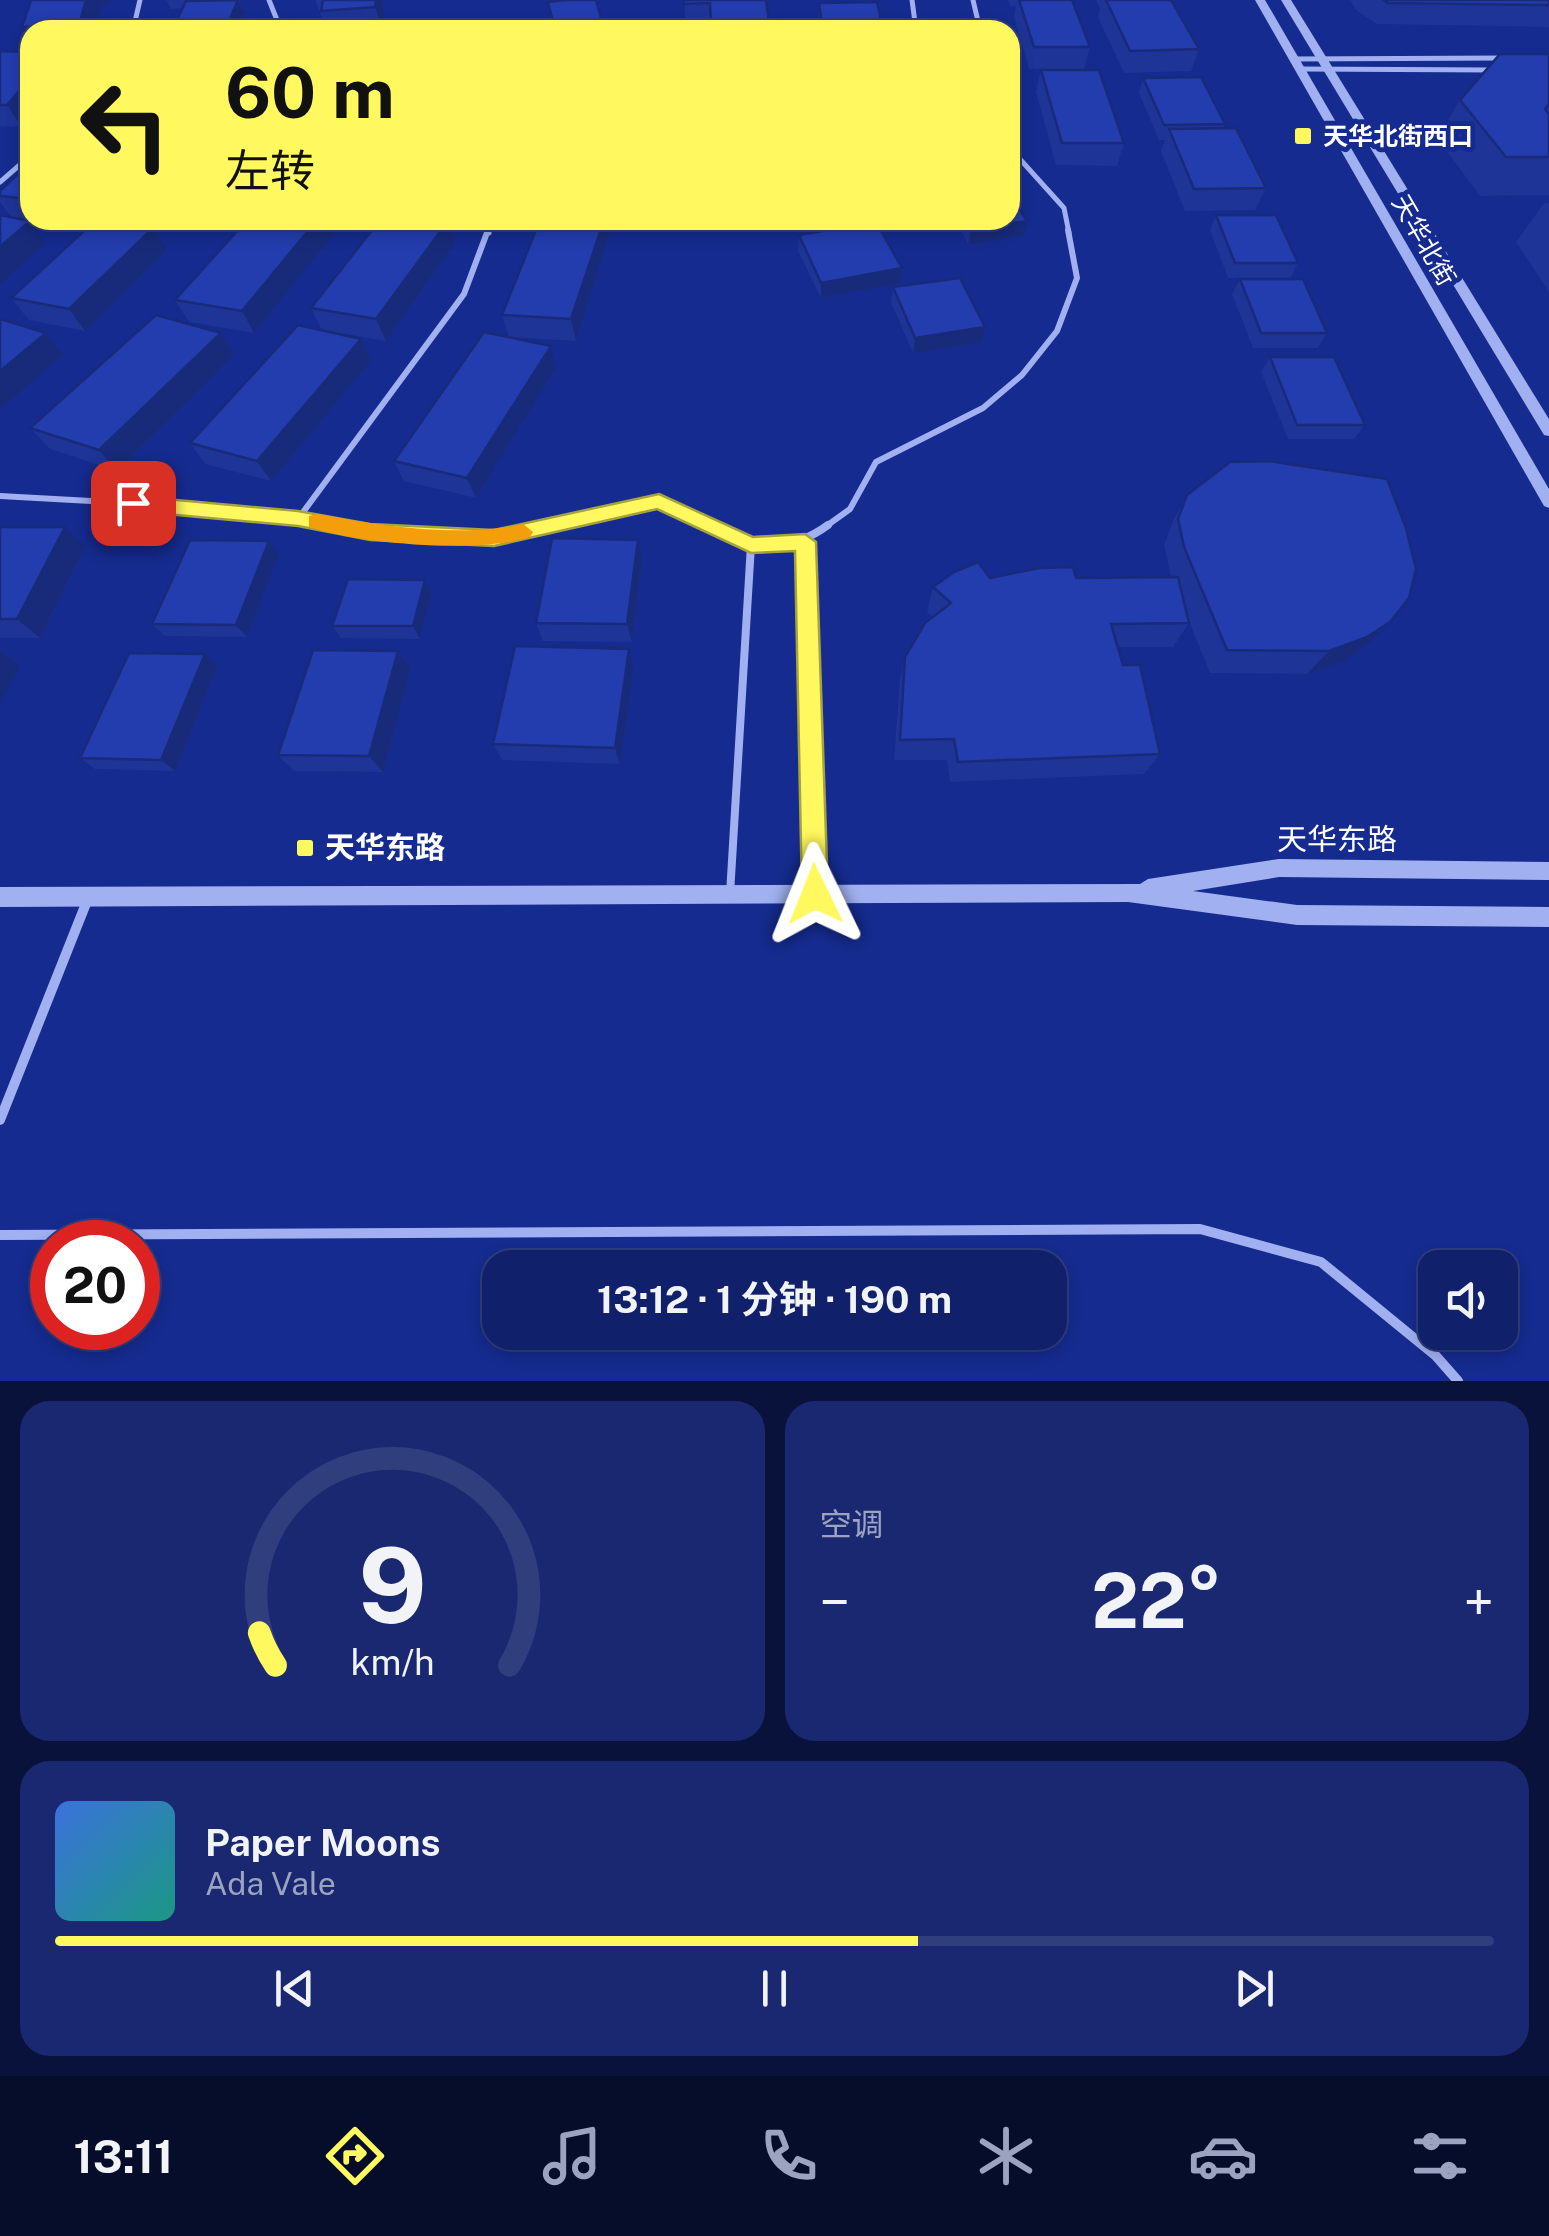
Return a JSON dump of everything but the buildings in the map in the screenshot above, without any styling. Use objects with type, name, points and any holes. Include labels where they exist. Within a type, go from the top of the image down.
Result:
[{"type":"street","name":"天华北街","points":[[1260,0],[1549,502]]},
{"type":"street","name":"天华北街","points":[[1286,0],[1549,431]]},
{"type":"street","name":"天华东路","points":[[1128,892],[1279,868],[1549,872]]},
{"type":"street","name":"天华东路","points":[[0,897],[1128,892],[1296,915],[1549,916]]},
{"type":"lane","points":[[1296,64],[1511,58]]},
{"type":"lane","points":[[1296,64],[1512,70]]},
{"type":"lane","points":[[0,496],[200,507],[298,518],[370,532],[494,538],[659,501],[751,545],[805,542],[850,509],[876,462],[982,408],[1022,375],[1058,331],[1077,278],[1064,208],[1020,159]]},
{"type":"lane","points":[[0,182],[20,165]]},
{"type":"lane","points":[[298,518],[464,294],[488,230]]},
{"type":"lane","points":[[805,542],[815,894]]},
{"type":"lane","points":[[730,894],[751,545]]},
{"type":"lane","points":[[0,1120],[89,897]]},
{"type":"lane","points":[[0,1235],[1200,1229],[1322,1262],[1436,1356],[1458,1381]]},
{"type":"slow traffic","points":[[317,522],[370,532],[494,538],[523,532]]},
{"type":"place","name":"天华北街西口","points":[[1303,136]]},
{"type":"place","name":"天华东路","points":[[305,848]]},
{"type":"route","points":[[133,503],[298,518],[370,532],[494,538],[659,501],[751,545],[805,542],[815,894]]}]
